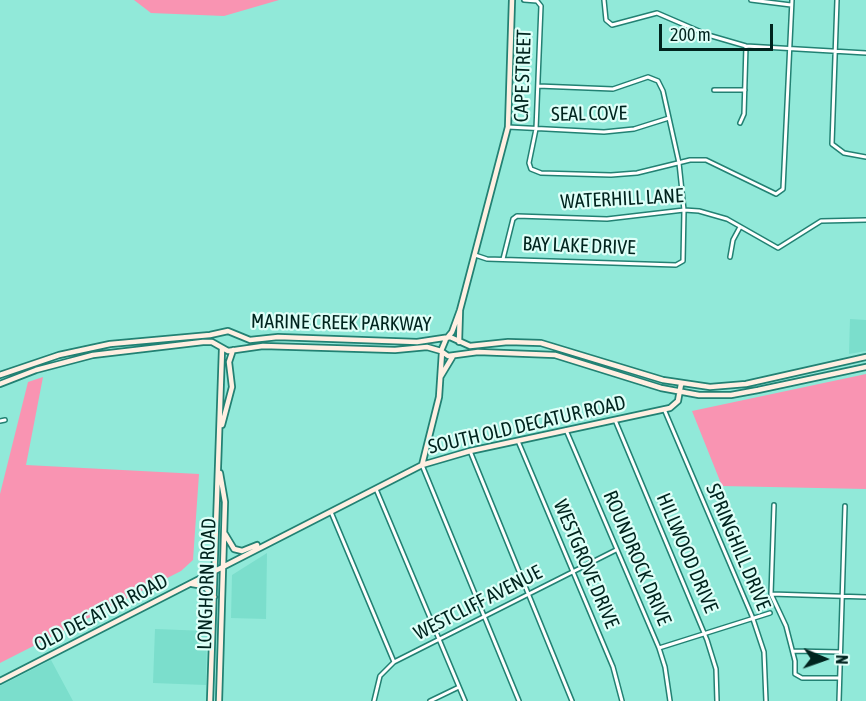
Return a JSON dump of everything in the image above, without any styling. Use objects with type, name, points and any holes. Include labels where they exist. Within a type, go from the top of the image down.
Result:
[{"type":"main road","points":[[422,465],[439,397],[442,352],[460,310],[508,127],[512,0]]},
{"type":"main road","points":[[441,376],[459,342],[460,310]]},
{"type":"main road","points":[[0,384],[55,364],[103,353],[207,341],[222,348],[234,349],[238,342],[236,334],[224,332],[219,340],[222,348]]},
{"type":"main road","name":"MARINE CREEK PARKWAY","points":[[0,375],[59,355],[110,344],[224,332]]},
{"type":"main road","name":"MARINE CREEK PARKWAY","points":[[236,334],[255,340],[278,337],[417,342],[447,338]]},
{"type":"main road","name":"SOUTH OLD DECATUR ROAD","points":[[447,338],[468,345],[520,342],[564,349],[681,384],[724,387],[866,357]]},
{"type":"main road","name":"MARINE CREEK PARKWAY","points":[[234,349],[262,346],[395,350],[427,347],[454,355]]},
{"type":"main road","name":"LONGHORN ROAD","points":[[210,701],[222,348]]},
{"type":"main road","name":"LONGHORN ROAD","points":[[220,434],[232,387],[229,362],[234,349]]},
{"type":"main road","points":[[561,357],[564,349]]},
{"type":"main road","name":"SOUTH OLD DECATUR ROAD","points":[[454,355],[511,352],[561,357],[680,392],[731,395],[866,366]]},
{"type":"main road","points":[[800,372],[802,381]]},
{"type":"main road","points":[[664,409],[676,404],[681,384]]},
{"type":"main road","name":"SOUTH OLD DECATUR ROAD","points":[[215,570],[422,465],[470,452],[664,409]]},
{"type":"main road","name":"LONGHORN ROAD","points":[[219,468],[225,502],[219,701]]},
{"type":"main road","points":[[224,532],[229,545],[242,551],[285,534]]},
{"type":"main road","name":"OLD DECATUR ROAD","points":[[0,681],[215,570]]},
{"type":"main road","points":[[189,584],[204,586],[214,597]]},
{"type":"main road","points":[[211,676],[220,677]]},
{"type":"street","name":"CAPE STREET","points":[[524,0],[537,1],[541,4],[536,129],[530,167],[541,173],[611,175],[638,173],[679,163]]},
{"type":"street","points":[[604,0],[609,24],[657,13],[708,35],[746,46],[866,53]]},
{"type":"street","points":[[679,163],[698,159],[712,161],[757,186],[773,193],[781,193],[792,2],[752,0]]},
{"type":"street","points":[[837,0],[832,144],[844,153],[866,157]]},
{"type":"street","points":[[740,123],[744,114],[746,46]]},
{"type":"street","points":[[538,86],[613,89],[648,77],[656,78],[663,91],[679,163],[684,210]]},
{"type":"street","points":[[714,90],[745,90]]},
{"type":"street","name":"SEAL COVE","points":[[508,127],[611,132],[634,129],[669,118]]},
{"type":"street","name":"BAY LAKE DRIVE","points":[[475,255],[503,259],[676,265],[682,263],[684,210]]},
{"type":"street","name":"WATERHILL LANE","points":[[503,259],[513,219],[517,216],[608,219],[684,210],[709,213],[778,248],[821,221],[866,220]]},
{"type":"street","points":[[730,257],[733,240],[740,227]]},
{"type":"street","name":"SPRINGHILL DRIVE","points":[[664,409],[752,616],[764,652],[766,701]]},
{"type":"street","name":"HILLWOOD DRIVE","points":[[615,419],[704,632],[716,669],[717,701]]},
{"type":"street","points":[[0,421],[5,420]]},
{"type":"street","name":"ROUNDROCK DRIVE","points":[[566,430],[659,648],[665,667],[670,701]]},
{"type":"street","name":"WESTGROVE DRIVE","points":[[518,441],[613,667],[622,701]]},
{"type":"street","points":[[470,452],[572,701]]},
{"type":"street","points":[[422,465],[519,701]]},
{"type":"street","points":[[376,487],[465,701]]},
{"type":"street","points":[[774,505],[771,594],[786,626],[798,677],[839,678]]},
{"type":"street","points":[[839,701],[845,506]]},
{"type":"street","points":[[330,510],[394,662]]},
{"type":"street","name":"WESTCLIFF AVENUE","points":[[374,701],[380,676],[394,662],[616,550]]},
{"type":"street","points":[[771,594],[866,597]]},
{"type":"street","points":[[147,605],[147,614]]},
{"type":"street","points":[[659,648],[752,616],[770,613]]},
{"type":"street","points":[[793,651],[840,652]]},
{"type":"street","points":[[430,701],[459,687]]},
{"type":"shaded area","points":[[134,0],[279,0],[224,16],[151,13]]},
{"type":"shaded area","points":[[850,319],[866,320],[866,351],[849,354]]},
{"type":"shaded area","points":[[866,374],[866,489],[722,486],[692,411]]},
{"type":"shaded area","points":[[43,377],[26,465],[199,474],[193,560],[181,571],[0,663],[0,494],[28,382]]},
{"type":"shaded area","points":[[267,553],[266,619],[231,618],[232,575]]},
{"type":"shaded area","points":[[155,629],[207,631],[206,685],[153,683]]},
{"type":"shaded area","points":[[51,660],[73,701],[0,701],[0,686]]}]
